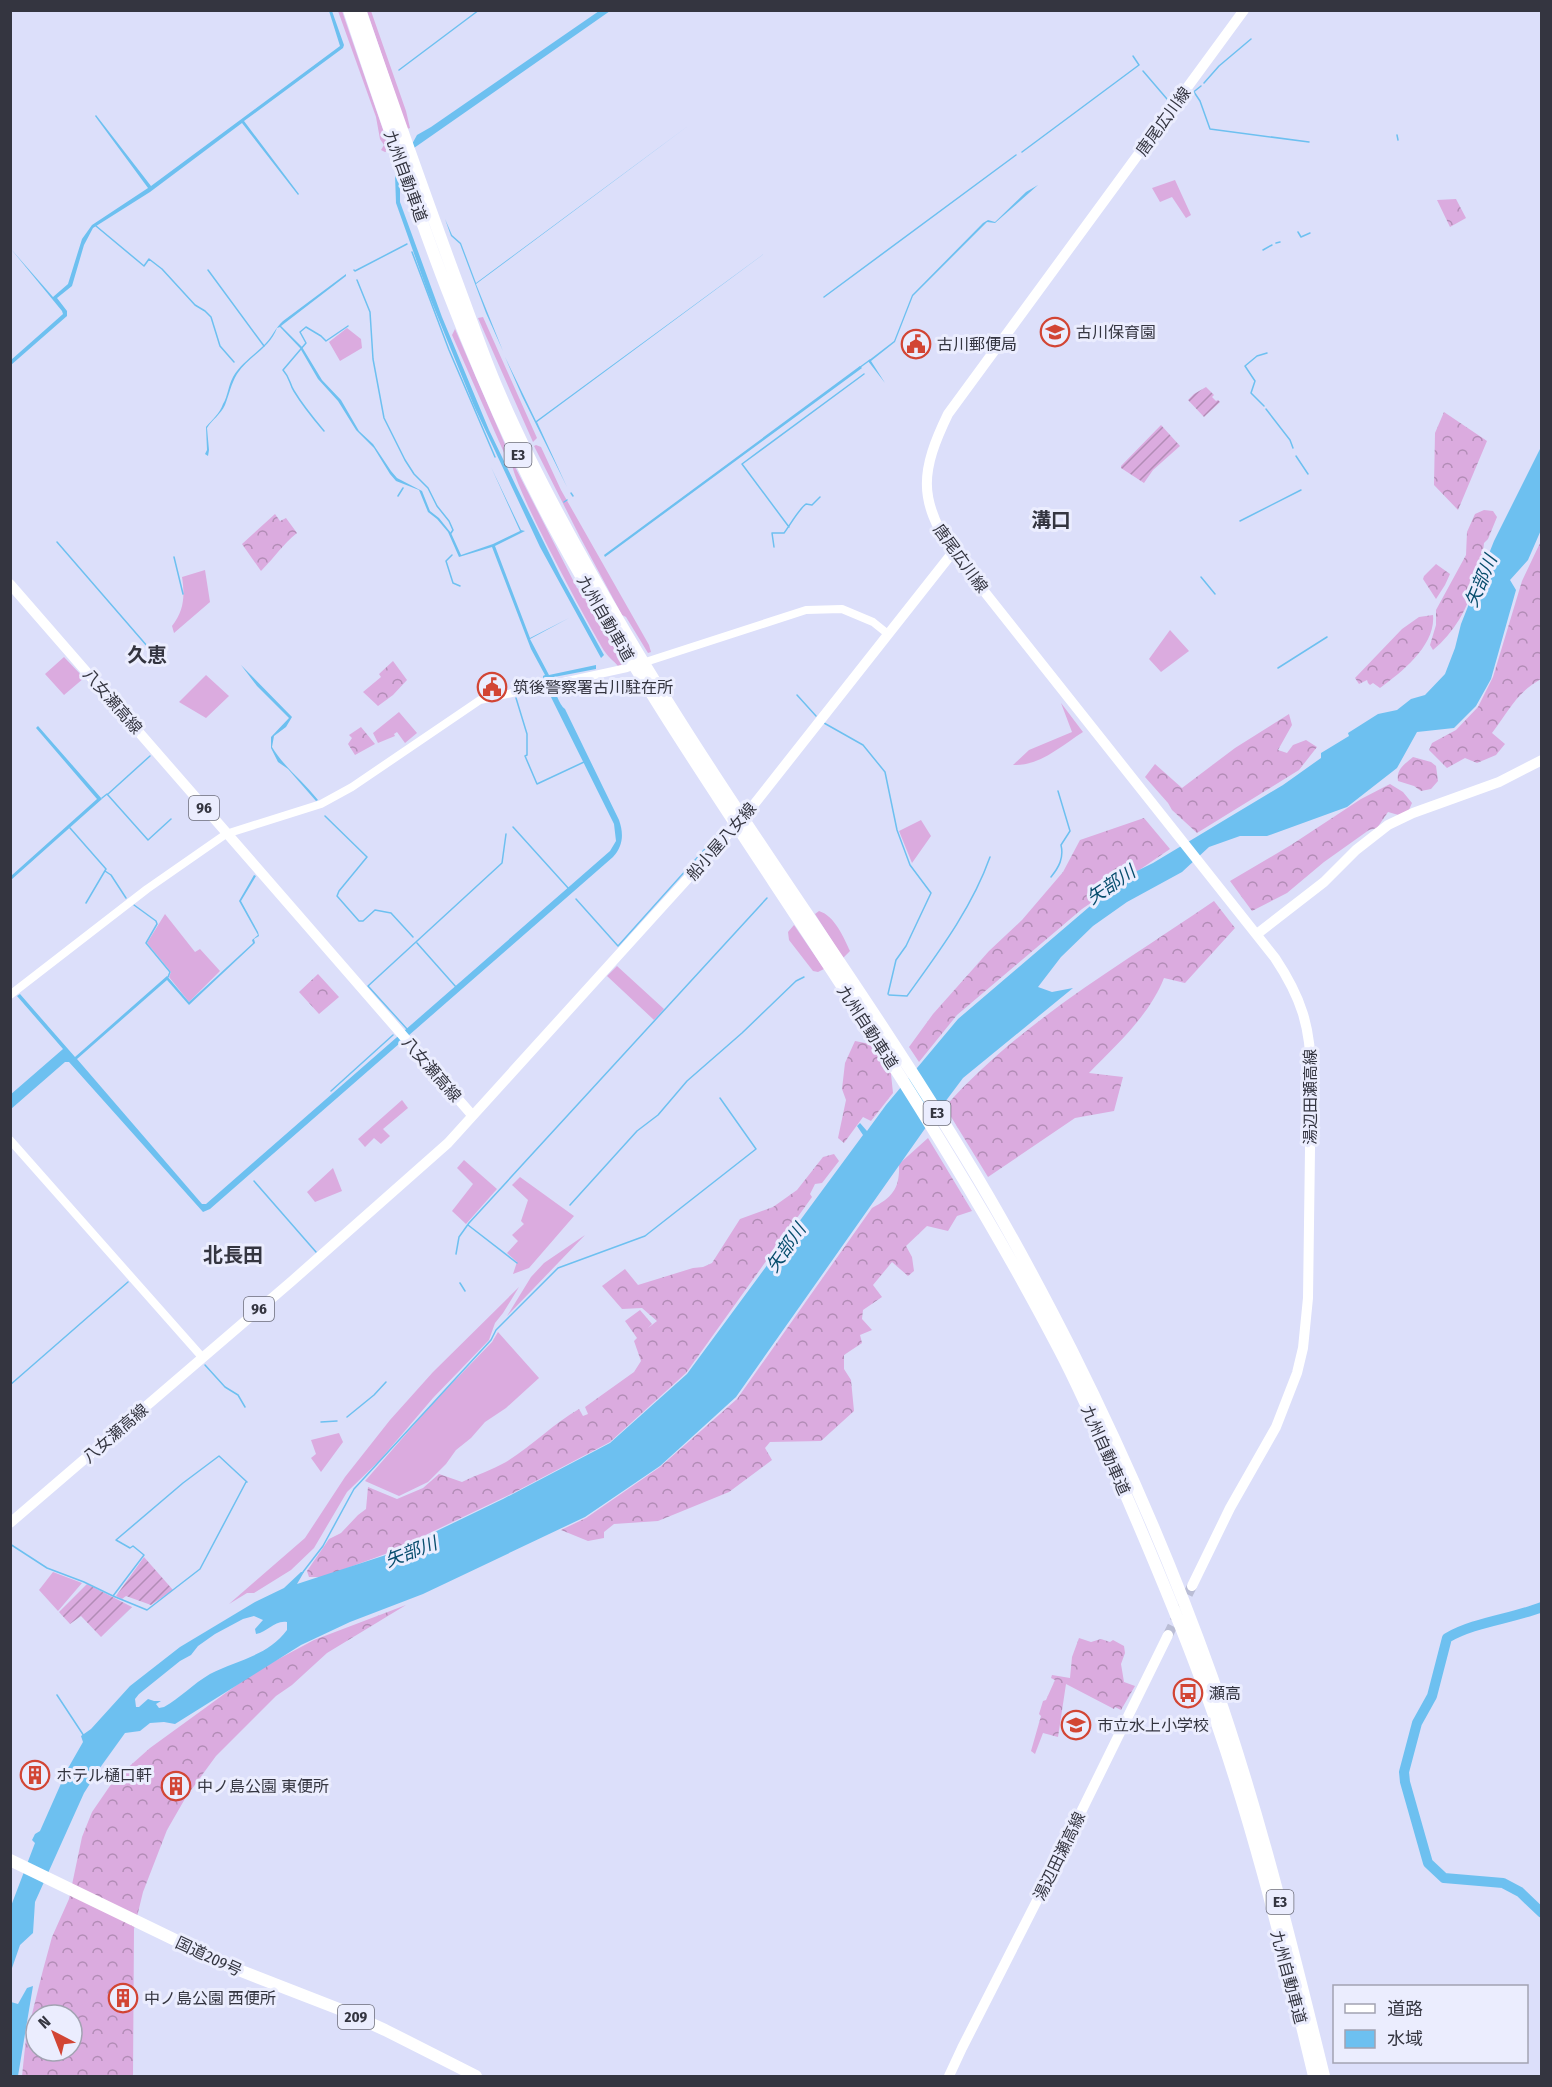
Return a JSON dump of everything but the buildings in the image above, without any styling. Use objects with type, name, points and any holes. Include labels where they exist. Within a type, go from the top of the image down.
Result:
[{"type":"highway","name":"九州自動車道","points":[[350,10],[441,257],[497,389],[623,639],[735,825],[827,954],[1029,1282],[1066,1351],[1097,1427],[1153,1543],[1250,1814],[1324,2076]]},
{"type":"highway","name":"九州自動車道","points":[[360,10],[398,138]]},
{"type":"highway","name":"国道209号","points":[[10,1860],[231,1967],[339,2009],[476,2076]]},
{"type":"highway","name":"九州自動車道","points":[[1299,1994],[1314,2076]]},
{"type":"main road","name":"唐尾広川線","points":[[1245,10],[947,416],[936,439],[926,479],[932,516],[953,552],[1257,934]]},
{"type":"main road","name":"船小屋八女線","points":[[472,1115],[736,825],[818,726],[953,552]]},
{"type":"main road","name":"八女瀬高線","points":[[10,584],[472,1115],[448,1143],[398,1188],[10,1523]]},
{"type":"main road","points":[[1257,934],[1324,882],[1356,850],[1388,825],[1413,813],[1500,782],[1542,760]]},
{"type":"main road","name":"湯辺田瀬高線","points":[[1192,1586],[1230,1508],[1276,1427],[1297,1373],[1303,1348],[1308,1298],[1311,1049],[1308,1027],[1296,993],[1257,934]]},
{"type":"main road","name":"湯辺田瀬高線","points":[[949,2076],[1168,1635]]},
{"type":"street","points":[[10,995],[147,889],[226,834],[321,804],[353,786],[480,700],[627,668],[806,610],[842,609],[873,622],[888,633]]},
{"type":"street","points":[[10,1140],[202,1357]]},
{"type":"green space","points":[[338,11],[342,11],[390,150],[385,152],[381,150],[384,145],[380,139],[376,117]]},
{"type":"green space","points":[[367,11],[371,11],[410,128],[407,129]]},
{"type":"green space","points":[[1175,180],[1191,215],[1186,218],[1172,197],[1160,202],[1152,188]]},
{"type":"green space","points":[[1456,199],[1466,218],[1450,227],[1437,200]]},
{"type":"green space","points":[[483,317],[537,438],[533,442],[478,318]]},
{"type":"green space","points":[[347,328],[361,339],[362,348],[340,361],[329,342]]},
{"type":"green space","points":[[455,329],[510,456],[505,455],[452,335]]},
{"type":"green space","points":[[1206,387],[1214,395],[1212,397],[1220,402],[1204,417],[1188,400]]},
{"type":"green space","points":[[1444,412],[1487,441],[1458,510],[1434,485],[1435,433]]},
{"type":"green space","points":[[1161,425],[1180,446],[1153,470],[1144,483],[1121,466]]},
{"type":"green space","points":[[534,446],[541,447],[561,490],[651,652],[648,653],[626,617],[622,615],[580,537]]},
{"type":"green space","points":[[512,461],[577,588],[583,592],[626,663],[618,666],[597,638],[536,523],[514,473]]},
{"type":"green space","points":[[1484,510],[1493,511],[1497,517],[1484,543],[1482,560],[1478,563],[1472,592],[1454,628],[1433,650],[1430,645],[1436,625],[1436,610],[1466,555],[1467,532],[1475,514]]},
{"type":"green space","points":[[275,514],[280,521],[286,518],[297,533],[261,571],[242,544]]},
{"type":"green space","points":[[1541,541],[1541,679],[1519,696],[1492,733],[1505,744],[1496,755],[1477,763],[1465,758],[1447,768],[1429,750],[1432,743],[1456,730],[1478,707],[1493,677],[1522,581]]},
{"type":"green space","points":[[1436,564],[1450,574],[1436,599],[1423,579]]},
{"type":"green space","points":[[205,570],[210,602],[174,633],[172,626],[183,603],[182,577]]},
{"type":"green space","points":[[1433,615],[1429,637],[1407,666],[1380,688],[1373,683],[1370,685],[1367,680],[1359,684],[1355,678],[1402,629],[1419,617]]},
{"type":"green space","points":[[1170,630],[1189,651],[1161,672],[1149,659]]},
{"type":"green space","points":[[64,657],[84,678],[64,695],[45,674]]},
{"type":"green space","points":[[393,661],[407,680],[393,695],[378,706],[363,692],[381,677],[379,674]]},
{"type":"green space","points":[[206,675],[229,696],[206,718],[179,702]]},
{"type":"green space","points":[[1061,703],[1083,732],[1041,759],[1013,765],[1029,750],[1072,732]]},
{"type":"green space","points":[[399,712],[417,733],[405,743],[397,732],[395,736],[378,743],[373,733]]},
{"type":"green space","points":[[1289,714],[1292,725],[1278,750],[1287,753],[1293,745],[1306,740],[1317,747],[1299,770],[1197,833],[1172,810],[1145,777],[1155,764],[1182,788],[1235,748]]},
{"type":"green space","points":[[361,727],[375,744],[355,755],[348,744],[352,738],[349,735]]},
{"type":"green space","points":[[1413,757],[1431,762],[1436,766],[1438,781],[1431,789],[1421,791],[1398,781],[1400,770]]},
{"type":"green space","points":[[1390,784],[1403,792],[1412,803],[1408,812],[1402,816],[1388,812],[1377,828],[1369,830],[1324,862],[1287,893],[1252,911],[1230,881],[1291,845],[1361,799]]},
{"type":"green space","points":[[1144,818],[1170,849],[1082,909],[957,1015],[919,1062],[909,1047],[933,1014],[989,951],[1022,920],[1063,872],[1080,840]]},
{"type":"green space","points":[[921,820],[931,836],[912,863],[899,831]]},
{"type":"green space","points":[[1214,901],[1235,928],[1185,983],[1164,978],[1158,992],[1141,1017],[1089,1073],[1123,1077],[1114,1111],[1075,1118],[988,1177],[945,1107],[974,1076],[1039,1021]]},
{"type":"green space","points":[[819,911],[834,922],[845,940],[850,951],[843,958],[815,914]]},
{"type":"green space","points":[[165,914],[195,952],[200,949],[220,971],[189,1002],[169,977],[171,972],[147,943]]},
{"type":"green space","points":[[794,925],[824,969],[818,972],[813,971],[789,940],[788,932]]},
{"type":"green space","points":[[617,966],[664,1009],[654,1020],[607,976]]},
{"type":"green space","points":[[318,974],[339,997],[319,1014],[299,992]]},
{"type":"green space","points":[[855,1041],[875,1045],[891,1074],[893,1093],[871,1121],[863,1117],[844,1143],[838,1138],[846,1100],[842,1089],[845,1063]]},
{"type":"green space","points":[[402,1100],[408,1108],[383,1129],[390,1136],[381,1144],[374,1138],[365,1147],[358,1139]]},
{"type":"green space","points":[[928,1138],[972,1211],[957,1216],[948,1231],[927,1226],[906,1246],[912,1257],[914,1271],[908,1276],[892,1262],[873,1285],[882,1297],[863,1310],[862,1319],[872,1330],[860,1335],[862,1343],[844,1355],[844,1369],[851,1380],[854,1411],[821,1441],[770,1442],[765,1448],[772,1460],[729,1492],[658,1521],[614,1524],[604,1532],[604,1538],[588,1541],[561,1530],[586,1518],[660,1467],[737,1399],[872,1208],[894,1191],[899,1164]]},
{"type":"green space","points":[[834,1154],[839,1161],[822,1183],[815,1184],[810,1194],[812,1197],[686,1373],[610,1442],[513,1493],[388,1553],[323,1577],[309,1577],[307,1571],[329,1539],[341,1533],[366,1509],[368,1487],[397,1499],[423,1488],[439,1474],[462,1482],[506,1462],[579,1409],[583,1416],[588,1414],[585,1407],[634,1372],[641,1361],[634,1341],[637,1338],[625,1321],[640,1310],[652,1324],[648,1328],[657,1321],[642,1308],[622,1309],[602,1286],[625,1269],[638,1285],[712,1263],[740,1219],[773,1207],[797,1190],[823,1157]]},
{"type":"green space","points":[[464,1160],[497,1189],[466,1224],[452,1211],[473,1184],[457,1168]]},
{"type":"green space","points":[[333,1168],[342,1191],[315,1202],[307,1192]]},
{"type":"green space","points":[[520,1177],[574,1216],[529,1268],[513,1274],[517,1262],[507,1253],[518,1241],[512,1235],[524,1224],[521,1221],[528,1200],[512,1185]]},
{"type":"green space","points":[[585,1235],[507,1316],[531,1277],[544,1263]]},
{"type":"green space","points":[[519,1287],[495,1323],[489,1340],[433,1398],[380,1460],[347,1492],[314,1548],[291,1570],[254,1593],[247,1593],[229,1604],[305,1538],[345,1477],[390,1420],[433,1372]]},
{"type":"green space","points":[[498,1332],[539,1378],[506,1408],[485,1422],[428,1482],[399,1496],[365,1481],[434,1402],[492,1342]]},
{"type":"green space","points":[[339,1433],[343,1442],[321,1472],[311,1458],[316,1454],[311,1440]]},
{"type":"green space","points":[[144,1557],[173,1590],[151,1605],[126,1596],[122,1599],[116,1596]]},
{"type":"green space","points":[[53,1572],[82,1583],[58,1611],[39,1590]]},
{"type":"green space","points":[[87,1584],[132,1607],[101,1637],[81,1616],[70,1624],[59,1612]]},
{"type":"green space","points":[[406,1605],[327,1653],[292,1685],[276,1696],[216,1756],[186,1797],[167,1830],[143,1892],[134,1929],[133,2076],[22,2076],[24,2057],[24,2063],[84,2063],[84,2003],[35,2003],[52,1937],[69,1899],[82,1837],[92,1812],[114,1780],[150,1748],[256,1671],[314,1640]]},
{"type":"green space","points":[[1079,1638],[1091,1642],[1101,1639],[1110,1642],[1113,1640],[1124,1646],[1125,1653],[1121,1664],[1124,1682],[1135,1686],[1121,1710],[1115,1707],[1114,1709],[1066,1684],[1058,1737],[1043,1733],[1035,1754],[1031,1751],[1043,1701],[1046,1700],[1055,1680],[1051,1678],[1052,1675],[1070,1678],[1072,1657]]},
{"type":"water","points":[[329,11],[332,11],[344,45],[343,48],[244,121],[299,194],[242,123],[150,192],[93,228],[84,245],[72,286],[57,298],[67,311],[67,316],[11,365],[11,360],[63,314],[11,249],[53,297],[68,284],[82,239],[92,225],[148,188],[95,116],[151,186],[340,46]]},
{"type":"water","points":[[599,11],[610,11],[414,148],[400,177],[400,202],[442,317],[489,430],[561,577],[604,655],[601,658],[540,547],[474,406],[428,293],[396,203],[395,175],[417,135]]},
{"type":"water","points":[[688,126],[476,284],[503,351],[486,313],[460,244],[451,236],[445,219],[452,235],[461,243],[476,283]]},
{"type":"water","points":[[1038,185],[995,223],[987,222],[913,296],[895,342],[871,361],[885,383],[868,361],[894,341],[912,295],[983,223],[988,220],[995,222],[1026,192]]},
{"type":"water","points":[[776,245],[537,422],[567,487],[505,357],[536,421]]},
{"type":"water","points":[[346,274],[281,326],[302,347],[322,380],[341,400],[359,431],[373,444],[391,471],[397,478],[422,491],[430,511],[451,533],[461,555],[493,544],[520,531],[491,467],[521,530],[525,531],[495,546],[530,638],[569,618],[530,639],[549,675],[596,665],[596,669],[554,677],[551,680],[619,820],[622,840],[613,857],[210,1209],[203,1212],[69,1062],[65,1062],[11,1109],[10,1095],[63,1049],[17,996],[20,994],[75,1057],[167,976],[189,1002],[253,943],[252,940],[258,935],[239,901],[254,875],[256,876],[241,901],[258,932],[259,936],[254,939],[255,943],[189,1005],[167,980],[77,1059],[202,1204],[206,1204],[610,851],[616,841],[614,824],[543,681],[545,675],[531,649],[492,547],[459,557],[448,532],[428,512],[419,490],[396,481],[390,474],[374,448],[356,430],[338,401],[318,379],[300,348],[280,327],[264,347],[237,374],[223,408],[207,428],[209,450],[208,456],[205,454],[207,450],[206,427],[222,407],[236,372],[266,343],[278,326],[283,321]]},
{"type":"water","points":[[860,366],[862,368],[605,557],[604,555]]},
{"type":"water","name":"矢部川","points":[[1541,447],[1541,530],[1528,560],[1510,580],[1516,590],[1491,679],[1476,706],[1454,728],[1417,732],[1397,768],[1347,807],[1267,836],[1240,836],[1209,847],[1182,872],[1127,902],[1093,926],[1061,957],[1038,987],[1052,992],[1073,988],[963,1078],[736,1397],[660,1466],[585,1517],[423,1594],[350,1622],[301,1645],[175,1724],[150,1723],[140,1731],[125,1733],[84,1793],[35,1902],[33,1933],[20,1945],[11,1971],[11,1906],[35,1843],[32,1840],[40,1831],[67,1770],[83,1742],[81,1736],[91,1729],[130,1686],[180,1647],[255,1602],[284,1588],[301,1572],[304,1572],[297,1584],[389,1554],[503,1499],[610,1443],[687,1374],[863,1135],[857,1126],[860,1123],[867,1131],[958,1019],[1123,878],[1153,863],[1283,785],[1321,758],[1321,753],[1378,714],[1397,710],[1411,699],[1425,695],[1445,674],[1461,624],[1494,541]],"holes":[[[254,1616],[263,1620],[255,1629],[256,1634],[282,1622],[287,1622],[287,1630],[271,1646],[252,1657],[210,1674],[164,1707],[159,1708],[156,1704],[161,1701],[148,1699],[136,1707],[135,1699],[139,1694],[215,1634],[243,1619]]]},
{"type":"water","points":[[241,665],[292,717],[286,727],[274,736],[272,747],[318,800],[316,801],[288,769],[278,762],[271,748],[271,737],[289,718],[257,686]]},
{"type":"water","points":[[38,726],[102,799],[11,880],[11,876],[97,799],[36,728]]},
{"type":"water","points":[[33,1986],[30,2003],[24,2003],[24,2040],[18,2076],[11,2076],[11,2002],[18,2004],[27,1988]]},
{"type":"waterway","points":[[399,70],[479,10]]},
{"type":"waterway","points":[[1204,83],[1219,66],[1251,39]]},
{"type":"waterway","points":[[1022,152],[1139,65],[1133,56]]},
{"type":"waterway","points":[[1143,71],[1167,99]]},
{"type":"waterway","points":[[1191,94],[1201,86]]},
{"type":"waterway","points":[[1194,92],[1200,101],[1210,129],[1309,142]]},
{"type":"waterway","points":[[1397,135],[1398,140]]},
{"type":"waterway","points":[[824,297],[1016,155]]},
{"type":"waterway","points":[[96,226],[144,266],[149,259],[162,269],[195,305],[205,311],[211,317],[220,346],[234,362]]},
{"type":"waterway","points":[[1298,232],[1301,237],[1310,233]]},
{"type":"waterway","points":[[1276,243],[1280,242]]},
{"type":"waterway","points":[[354,270],[407,244]]},
{"type":"waterway","points":[[1263,250],[1272,245]]},
{"type":"waterway","points":[[412,252],[449,350],[495,457]]},
{"type":"waterway","points":[[208,270],[264,346]]},
{"type":"waterway","points":[[357,280],[370,312],[373,359],[384,418],[405,460],[414,474],[428,488],[437,506],[449,521],[453,530],[451,533]]},
{"type":"waterway","points":[[324,431],[301,402],[283,370],[306,343],[300,332],[306,327],[326,341],[348,326]]},
{"type":"waterway","points":[[1264,406],[1251,393],[1255,381],[1245,366],[1257,356],[1267,353]]},
{"type":"waterway","points":[[859,368],[870,360]]},
{"type":"waterway","points":[[789,527],[742,464],[864,374]]},
{"type":"waterway","points":[[1266,409],[1290,440],[1293,448]]},
{"type":"waterway","points":[[1296,456],[1308,474]]},
{"type":"waterway","points":[[398,496],[403,488]]},
{"type":"waterway","points":[[1240,521],[1301,490]]},
{"type":"waterway","points":[[774,547],[772,533],[784,533],[803,506],[812,505],[820,497]]},
{"type":"waterway","points":[[57,542],[154,654]]},
{"type":"waterway","points":[[452,555],[446,561],[453,583],[460,586]]},
{"type":"waterway","points":[[174,557],[183,594]]},
{"type":"waterway","points":[[1201,577],[1215,594]]},
{"type":"waterway","points":[[1278,668],[1327,637]]},
{"type":"waterway","points":[[797,695],[816,716]]},
{"type":"waterway","points":[[516,698],[527,734],[527,755],[525,756],[537,784],[584,762]]},
{"type":"waterway","points":[[824,723],[863,745],[885,772],[897,830],[910,865],[931,893],[906,946],[896,960],[888,994]]},
{"type":"waterway","points":[[108,794],[150,756]]},
{"type":"waterway","points":[[1051,877],[1060,862],[1061,845],[1070,831],[1058,791]]},
{"type":"waterway","points":[[102,798],[107,794],[148,840],[171,819]]},
{"type":"waterway","points":[[325,816],[367,857],[337,896],[359,921],[363,921],[375,910],[391,913],[413,937]]},
{"type":"waterway","points":[[513,827],[569,889]]},
{"type":"waterway","points":[[70,828],[106,869],[86,903]]},
{"type":"waterway","points":[[576,899],[618,946],[722,830]]},
{"type":"waterway","points":[[407,1029],[368,986],[502,863],[506,834]]},
{"type":"waterway","points":[[889,995],[907,996],[964,912],[990,857]]},
{"type":"waterway","points":[[105,871],[111,875],[126,898]]},
{"type":"waterway","points":[[456,1254],[459,1237],[469,1223],[767,898]]},
{"type":"waterway","points":[[134,905],[156,921],[157,924],[146,943],[170,972],[168,977]]},
{"type":"waterway","points":[[417,943],[456,987]]},
{"type":"waterway","points":[[570,1205],[637,1131],[658,1115],[687,1081],[742,1033],[796,981],[804,977]]},
{"type":"waterway","points":[[331,1091],[393,1035]]},
{"type":"waterway","points":[[303,1572],[323,1546],[354,1489],[491,1340],[496,1330],[558,1268],[645,1236],[756,1149],[720,1098]]},
{"type":"waterway","points":[[254,1181],[316,1252]]},
{"type":"waterway","points":[[468,1225],[517,1263]]},
{"type":"waterway","points":[[10,1385],[128,1282]]},
{"type":"waterway","points":[[460,1283],[465,1291]]},
{"type":"waterway","points":[[205,1365],[225,1387],[238,1395],[245,1407]]},
{"type":"waterway","points":[[347,1417],[386,1382]]},
{"type":"waterway","points":[[321,1422],[337,1421]]},
{"type":"waterway","points":[[10,1544],[47,1568],[113,1596],[144,1555],[133,1546],[130,1548],[116,1540],[183,1483],[219,1456],[247,1482]]},
{"type":"waterway","points":[[113,1596],[147,1610],[200,1569],[246,1482]]},
{"type":"waterway","points":[[1542,1607],[1481,1624],[1447,1638],[1432,1696],[1417,1723],[1404,1772],[1428,1863],[1444,1878],[1503,1883],[1520,1892],[1542,1913]]},
{"type":"waterway","points":[[57,1695],[84,1736]]},
{"type":"tunnel","points":[[1168,1635],[1192,1586]]},
{"type":"place","name":"古川保育園","points":[[1055,332]]},
{"type":"place","name":"古川郵便局","points":[[916,344]]},
{"type":"place","name":"筑後警察署古川駐在所","points":[[492,687]]},
{"type":"place","name":"瀬高","points":[[1188,1693]]},
{"type":"place","name":"市立水上小学校","points":[[1076,1725]]},
{"type":"place","name":"ホテル樋口軒","points":[[35,1775]]},
{"type":"place","name":"中ノ島公園 東便所","points":[[176,1786]]},
{"type":"place","name":"中ノ島公園 西便所","points":[[123,1998]]},
{"type":"district","name":"溝口","points":[[1051,520]]},
{"type":"district","name":"久恵","points":[[147,655]]},
{"type":"district","name":"北長田","points":[[233,1255]]}]
